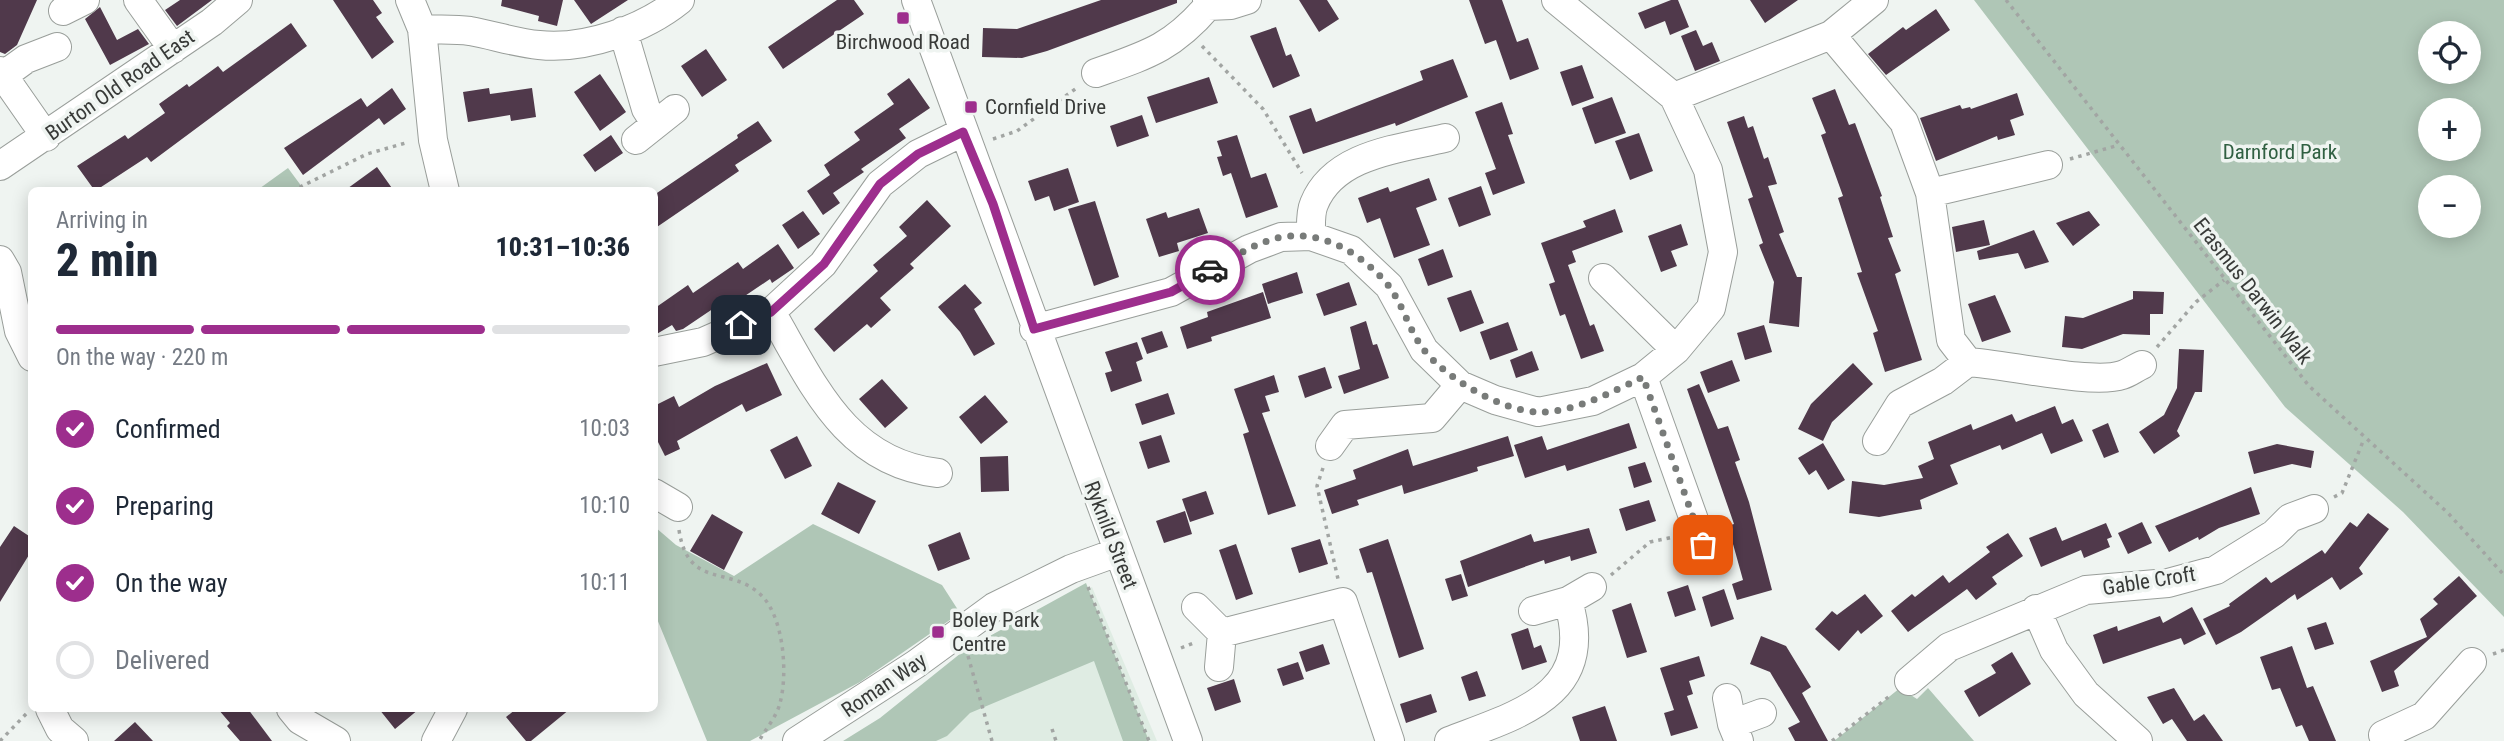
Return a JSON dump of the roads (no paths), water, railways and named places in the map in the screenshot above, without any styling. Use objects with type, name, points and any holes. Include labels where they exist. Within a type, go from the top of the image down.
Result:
[{"type":"street","points":[[138,0],[173,49]]},
{"type":"street","name":"Burton Old Road East","points":[[0,166],[173,49],[238,0]]},
{"type":"street","points":[[410,0],[422,29],[433,140],[444,187]]},
{"type":"street","points":[[422,29],[468,31],[540,45],[581,42],[624,31],[663,13],[680,0]]},
{"type":"street","name":"Ryknild Street","points":[[916,0],[1034,329],[1188,741]]},
{"type":"street","points":[[1097,73],[1148,55],[1186,32],[1207,3],[1231,5],[1247,0]]},
{"type":"street","points":[[1034,329],[1171,292],[1249,249],[1281,237],[1311,236],[1351,250],[1389,286],[1424,350],[1460,385],[1495,400],[1538,412],[1594,401],[1643,377],[1676,350],[1711,307],[1723,252],[1707,170],[1674,97],[1556,0]]},
{"type":"street","points":[[1674,97],[1830,35],[1874,0]]},
{"type":"street","points":[[624,31],[646,109],[655,124]]},
{"type":"street","points":[[1830,35],[1904,122],[1930,193],[1951,340],[1968,362]]},
{"type":"street","points":[[46,137],[2,73],[57,47]]},
{"type":"street","points":[[658,351],[704,342],[771,312],[824,264],[880,184],[918,154],[967,139]]},
{"type":"street","points":[[1311,236],[1313,205],[1333,174],[1375,154],[1445,139]]},
{"type":"street","points":[[1930,193],[2048,165]]},
{"type":"street","points":[[0,260],[7,272],[9,335],[28,354]]},
{"type":"street","points":[[1603,278],[1676,350]]},
{"type":"street","points":[[771,312],[822,399],[843,427],[894,463],[923,476]]},
{"type":"street","points":[[1875,440],[1900,404],[1942,381],[1968,362],[2002,364],[2063,375],[2130,380]]},
{"type":"street","points":[[1643,377],[1686,534],[1708,559]]},
{"type":"street","points":[[1327,444],[1345,425],[1432,418],[1460,385]]},
{"type":"street","name":"Gable Croft","points":[[1910,681],[1949,647],[2086,590],[2168,583],[2217,570],[2274,534],[2296,508]]},
{"type":"street","name":"Roman Way","points":[[810,738],[995,607],[1071,569],[1118,552]]},
{"type":"street","points":[[1448,741],[1526,711],[1555,691],[1573,660],[1580,594],[1532,611]]},
{"type":"street","points":[[1222,634],[1343,601],[1390,741]]},
{"type":"street","points":[[1196,607],[1222,634],[1219,667]]},
{"type":"street","points":[[2036,609],[2054,650],[2086,694],[2138,741]]},
{"type":"street","points":[[2381,730],[2424,716],[2474,662]]},
{"type":"street","points":[[52,712],[60,729],[74,741]]},
{"type":"street","points":[[293,712],[300,720],[336,741]]},
{"type":"street","points":[[436,741],[451,712]]},
{"type":"street","points":[[1733,721],[1762,713]]},
{"type":"place","name":"Birchwood Road","points":[[903,18]]},
{"type":"place","name":"Cornfield Drive","points":[[971,107]]},
{"type":"place","name":"Boley Park Centre","points":[[938,632]]},
{"type":"park label","name":"Darnford Park","points":[[2280,152]]}]
